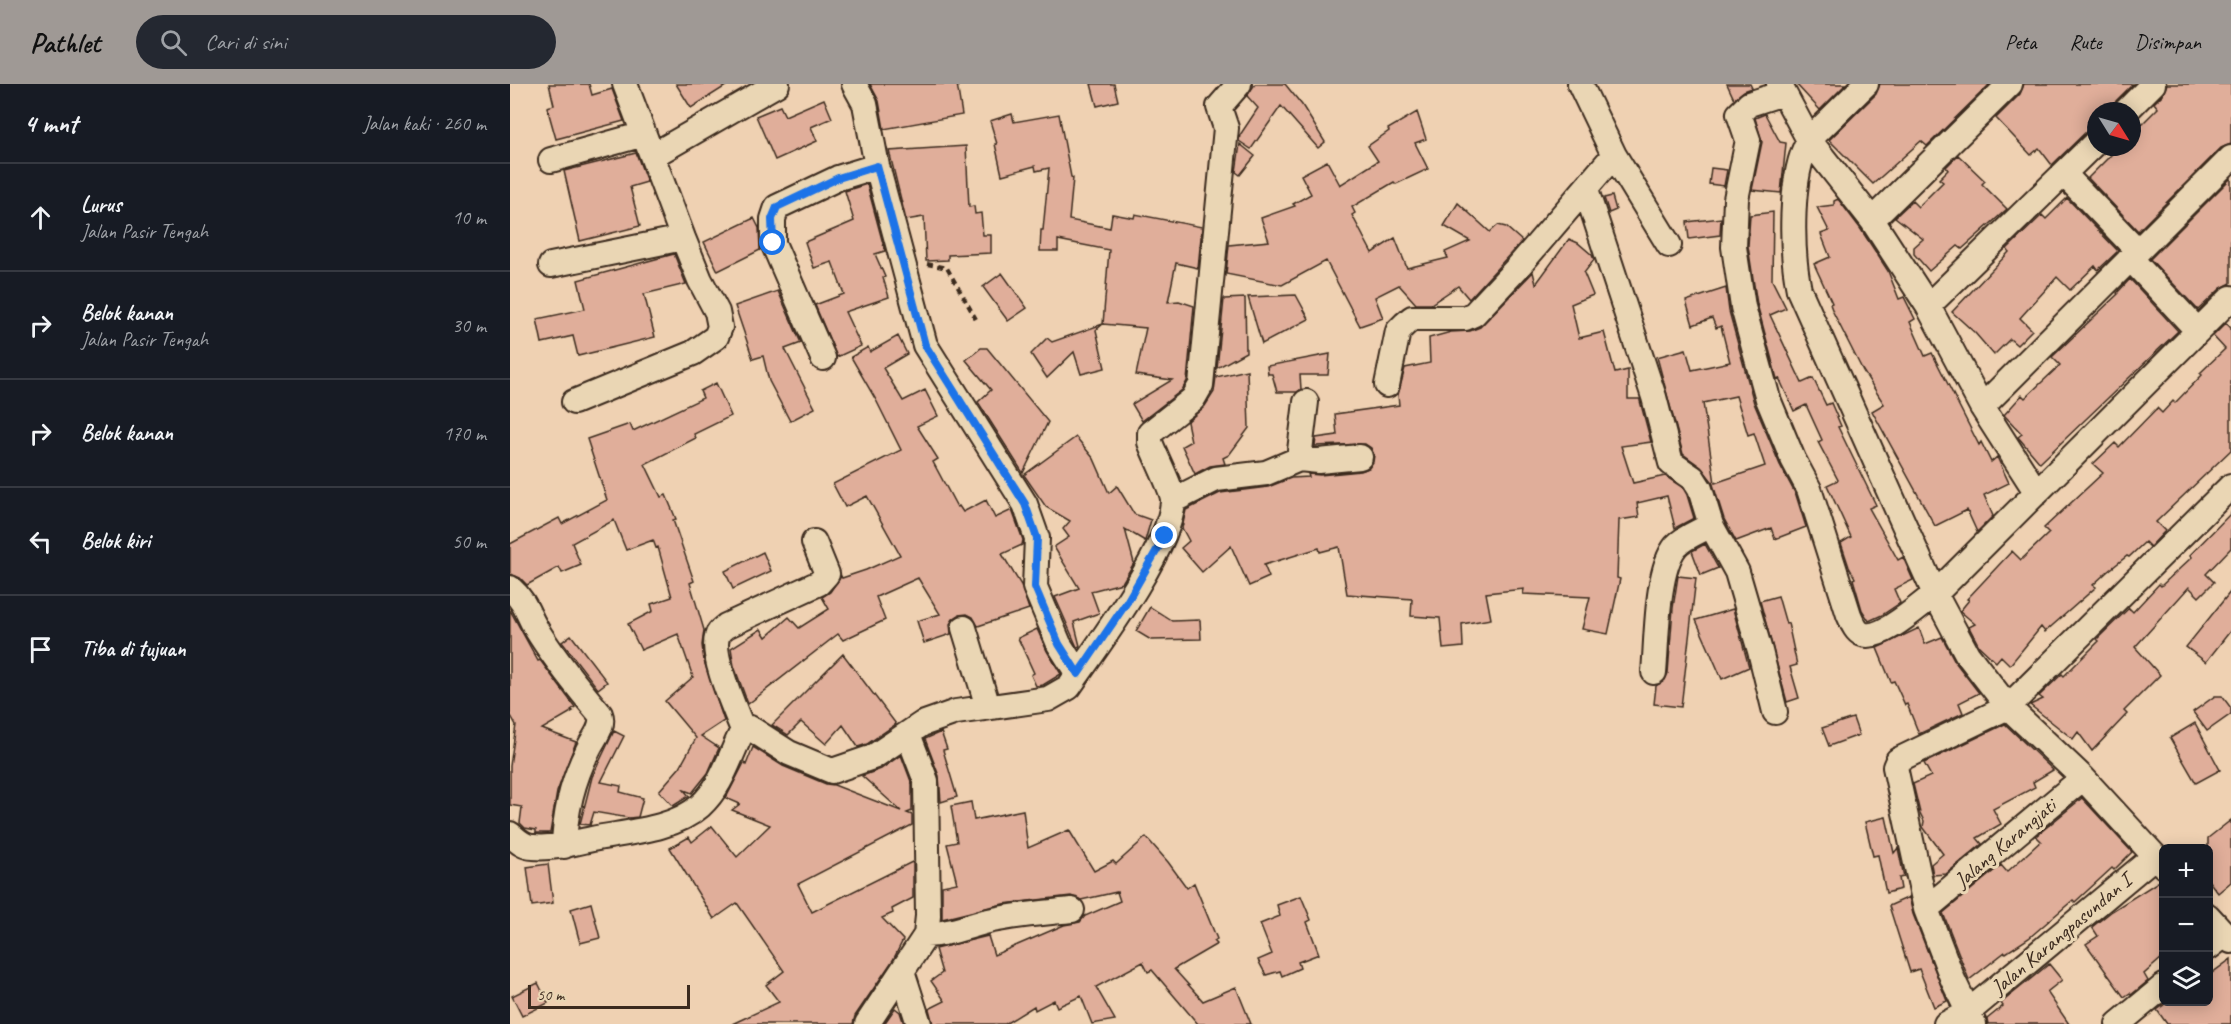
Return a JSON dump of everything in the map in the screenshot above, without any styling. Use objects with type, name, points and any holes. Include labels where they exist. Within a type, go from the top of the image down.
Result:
[{"type":"street","points":[[573,402],[693,353],[716,338],[720,327],[717,312],[700,280],[683,238],[625,84]]},
{"type":"street","points":[[551,160],[648,145],[777,84]]},
{"type":"street","points":[[854,84],[865,104],[877,166],[925,345],[1025,504],[1037,538],[1035,587],[1059,644],[1078,674]]},
{"type":"street","points":[[742,730],[750,728],[789,753],[832,771],[873,757],[922,724],[956,712],[1048,699],[1069,687],[1127,602],[1165,536],[1174,500],[1149,442],[1150,433],[1193,399],[1201,386],[1226,128],[1219,107],[1239,84]]},
{"type":"street","points":[[1580,84],[1614,155],[1669,245]]},
{"type":"street","points":[[1866,84],[1809,140],[1800,156],[1796,182],[1795,247],[1799,290],[1935,594],[1967,654],[2008,707],[2083,778],[2159,861]]},
{"type":"street","points":[[1872,220],[2010,84]]},
{"type":"street","points":[[2136,102],[2153,84]]},
{"type":"street","points":[[2037,493],[1982,407],[1928,306],[1872,220],[1809,140],[1781,88],[1749,104],[1739,114],[1748,140],[1736,199],[1734,247],[1743,307],[1768,399],[1793,459],[1809,489],[1849,615],[1856,629],[1862,634],[1870,636],[1884,632],[1935,594],[2037,493],[2231,298]]},
{"type":"street","points":[[1928,306],[2087,151]]},
{"type":"street","points":[[1387,385],[1398,332],[1405,324],[1412,318],[1470,317],[1518,267],[1614,155]]},
{"type":"street","points":[[1982,407],[2231,158]]},
{"type":"street","points":[[823,358],[773,243],[772,219],[777,207],[838,178],[877,166]]},
{"type":"street","points":[[2064,174],[2198,331]]},
{"type":"street","points":[[1586,190],[1654,398],[1671,463],[1693,478],[1700,489],[1711,525],[1728,553],[1739,579],[1775,712]]},
{"type":"street","points":[[551,265],[683,238]]},
{"type":"street","points":[[1299,459],[1306,402]]},
{"type":"street","points":[[1174,500],[1216,480],[1266,473],[1299,459],[1318,461],[1360,457]]},
{"type":"street","points":[[1971,1018],[1953,980],[1926,909],[1896,764],[1899,760],[2008,707],[2231,486]]},
{"type":"street","points":[[1654,672],[1662,584],[1669,557],[1677,544],[1711,525]]},
{"type":"street","points":[[510,834],[522,844],[532,848],[564,846],[641,831],[684,818],[702,804],[724,775],[742,730],[723,678],[716,650],[717,636],[726,627],[819,583],[827,574],[814,542]]},
{"type":"street","points":[[510,588],[525,603],[535,628],[562,669],[602,719],[600,728],[576,774],[565,820],[564,846]]},
{"type":"street","points":[[964,628],[988,707]]},
{"type":"street","points":[[867,1024],[926,935],[928,916],[927,791],[926,781],[908,734]]},
{"type":"street","name":"Jalang Karangjati","points":[[1926,909],[2083,778]]},
{"type":"street","name":"Jalan Karangpasundan I","points":[[1946,1024],[1971,1018],[2159,861]]},
{"type":"street","points":[[926,935],[940,934],[985,922],[1072,910]]},
{"type":"street","points":[[2213,925],[2222,941]]},
{"type":"street","points":[[902,971],[919,1024]]},
{"type":"street","points":[[2118,1024],[2159,989]]},
{"type":"path","points":[[902,259],[947,268],[976,319]]},
{"type":"building","points":[[549,84],[589,84],[592,95],[612,89],[624,121],[556,139],[547,107],[554,105]]},
{"type":"building","points":[[676,84],[729,84],[691,108]]},
{"type":"building","points":[[870,84],[957,84],[962,115],[884,129],[879,101]]},
{"type":"building","points":[[1091,84],[1114,84],[1118,101],[1097,106]]},
{"type":"building","points":[[1255,84],[1285,84],[1302,105],[1325,142],[1318,148],[1281,106],[1251,149],[1239,141],[1240,135],[1258,108],[1247,96]]},
{"type":"building","points":[[1727,84],[1750,84],[1752,88],[1734,99]]},
{"type":"building","points":[[1796,84],[1846,84],[1820,110]]},
{"type":"building","points":[[1880,84],[1990,84],[1927,146],[1921,141],[1873,184],[1829,140],[1876,94]]},
{"type":"building","points":[[2024,84],[2133,84],[2116,102],[2087,102],[2087,132],[2052,165],[2039,148],[2031,155],[1996,118],[2020,94]]},
{"type":"building","points":[[2167,84],[2231,84],[2231,144],[2221,148],[2138,231],[2088,178],[2110,156],[2141,156],[2141,125],[2158,108],[2154,103],[2163,94]]},
{"type":"building","points":[[824,99],[832,118],[811,127],[817,141],[775,160],[756,116],[780,106],[785,116]]},
{"type":"building","points":[[1417,112],[1426,139],[1415,143],[1428,169],[1396,184],[1394,182],[1352,207],[1355,213],[1352,215],[1372,253],[1395,238],[1407,268],[1448,258],[1445,252],[1470,241],[1444,226],[1458,203],[1490,232],[1498,225],[1506,227],[1522,241],[1469,299],[1458,286],[1431,304],[1416,304],[1399,285],[1375,297],[1383,318],[1360,326],[1326,261],[1282,285],[1226,274],[1229,245],[1269,241],[1261,218],[1295,206],[1293,204],[1311,194],[1301,175],[1327,161],[1340,185],[1378,161],[1368,146],[1389,131],[1388,129]]},
{"type":"building","points":[[1012,114],[1014,122],[1059,114],[1073,178],[1069,220],[1110,228],[1112,214],[1134,218],[1135,214],[1202,227],[1198,268],[1176,263],[1168,302],[1179,301],[1194,306],[1187,381],[1182,390],[1142,421],[1132,404],[1172,380],[1136,375],[1146,328],[1103,324],[1109,250],[1058,240],[1058,251],[1040,251],[1049,168],[1036,171],[1035,166],[1002,175],[995,144],[997,144],[990,121]]},
{"type":"building","points":[[1765,114],[1780,142],[1786,143],[1781,193],[1752,190],[1762,142],[1755,118]]},
{"type":"building","points":[[1240,144],[1255,156],[1240,175],[1236,172]]},
{"type":"building","points":[[966,146],[969,207],[974,206],[975,214],[981,213],[983,235],[991,235],[991,253],[948,255],[948,260],[926,261],[924,217],[906,220],[889,151]]},
{"type":"building","points":[[636,153],[647,182],[630,187],[640,226],[580,241],[564,171]]},
{"type":"building","points":[[1958,155],[1985,181],[1982,184],[2007,209],[1962,249],[1958,246],[1929,271],[1914,254],[1914,247],[1923,239],[1895,217],[1912,201],[1918,207],[1943,182],[1939,179],[1948,170],[1946,167]]},
{"type":"building","points":[[1711,168],[1727,170],[1724,186],[1709,184]]},
{"type":"building","points":[[2231,178],[2231,283],[2221,288],[2198,310],[2150,259]]},
{"type":"building","points":[[867,184],[885,251],[875,254],[885,277],[883,278],[889,297],[845,312],[861,346],[837,357],[815,305],[844,294],[832,262],[814,268],[805,242],[854,221],[845,191]]},
{"type":"building","points":[[1612,196],[1616,210],[1609,213],[1604,198]]},
{"type":"building","points":[[2067,198],[2118,251],[2098,270],[2095,266],[2070,290],[2057,277],[2020,318],[2032,330],[2017,345],[2010,339],[1994,355],[1952,312],[2009,252],[2007,249],[2042,215],[2046,219]]},
{"type":"building","points":[[1838,199],[1888,271],[1899,299],[1904,297],[1915,319],[1910,322],[1925,356],[1932,353],[1979,445],[1981,442],[1991,462],[1997,457],[2009,483],[1984,495],[1993,516],[1977,532],[1967,510],[1935,526],[1872,411],[1884,404],[1863,371],[1833,312],[1830,304],[1832,303],[1814,264],[1830,257],[1821,234],[1829,231],[1817,207],[1834,205],[1834,201]]},
{"type":"building","points":[[1773,212],[1772,280],[1786,308],[1770,315],[1802,383],[1813,378],[1826,405],[1831,403],[1841,426],[1838,427],[1876,505],[1869,508],[1898,560],[1903,557],[1913,580],[1894,589],[1900,603],[1869,621],[1862,610],[1853,579],[1855,578],[1841,543],[1851,537],[1827,485],[1838,480],[1818,442],[1822,440],[1806,405],[1794,411],[1779,378],[1777,379],[1757,304],[1748,246],[1750,215]]},
{"type":"building","points":[[754,218],[759,228],[760,250],[718,271],[704,242]]},
{"type":"building","points":[[1721,218],[1720,235],[1689,239],[1687,222]]},
{"type":"building","points":[[1569,239],[1578,243],[1592,255],[1594,260],[1584,273],[1593,295],[1571,304],[1579,338],[1604,332],[1615,373],[1628,370],[1628,399],[1640,399],[1651,442],[1621,446],[1633,483],[1665,476],[1683,488],[1694,518],[1675,528],[1667,496],[1637,503],[1639,517],[1619,520],[1617,578],[1620,579],[1608,634],[1582,629],[1590,597],[1523,594],[1524,589],[1486,593],[1491,619],[1462,624],[1463,647],[1443,649],[1440,618],[1411,616],[1412,599],[1347,594],[1339,547],[1320,552],[1319,548],[1264,565],[1269,577],[1249,586],[1231,546],[1202,572],[1181,548],[1189,541],[1182,528],[1186,510],[1220,493],[1268,487],[1291,478],[1309,477],[1308,474],[1361,471],[1369,468],[1374,455],[1371,448],[1365,444],[1315,446],[1316,438],[1337,435],[1335,414],[1399,405],[1398,395],[1405,368],[1430,363],[1429,338],[1451,332],[1470,331],[1480,327],[1533,272],[1536,284]]},
{"type":"building","points":[[674,254],[686,284],[644,294],[655,337],[578,356],[573,336],[542,343],[537,319],[585,309],[578,280]]},
{"type":"building","points":[[1002,273],[1027,308],[1008,321],[983,287]]},
{"type":"building","points":[[2130,279],[2178,331],[2040,463],[2018,437],[2022,434],[2004,415],[2022,395],[2025,398],[2060,365],[2052,357],[2118,294]]},
{"type":"building","points":[[1726,288],[1729,311],[1754,403],[1780,465],[1796,495],[1806,527],[1775,539],[1771,528],[1736,541],[1724,519],[1712,481],[1701,467],[1683,454],[1657,357],[1686,349],[1692,370],[1730,362],[1721,326],[1716,328],[1712,318],[1693,325],[1686,301]],"holes":[[[1736,396],[1748,435],[1754,433],[1765,466],[1715,483],[1703,403]]]},
{"type":"building","points":[[778,291],[801,343],[785,349],[815,408],[790,421],[769,381],[763,356],[753,359],[735,306]]},
{"type":"building","points":[[1296,295],[1309,319],[1262,344],[1248,297]]},
{"type":"building","points":[[1245,298],[1246,352],[1217,368],[1224,299]]},
{"type":"building","points":[[2226,323],[2231,328],[2231,450],[2156,522],[2165,531],[2150,547],[2145,542],[2129,557],[2127,556],[2107,572],[2093,585],[2096,587],[2045,632],[2041,627],[2010,665],[2001,656],[1996,662],[1979,646],[1969,627],[1975,624],[1960,611],[1969,600],[1967,599],[2012,551],[2021,560],[2049,533],[2044,528],[2103,473],[2093,464],[2115,443],[2119,447],[2157,408],[2162,413],[2202,375],[2200,373],[2225,349],[2213,336]]},
{"type":"building","points":[[1103,324],[1096,330],[1105,368],[1081,374],[1074,352],[1047,378],[1031,354],[1047,338],[1052,342]]},
{"type":"building","points":[[898,336],[907,354],[883,368],[903,401],[925,390],[938,416],[917,426],[938,459],[933,462],[957,507],[959,506],[963,512],[986,500],[995,518],[1012,510],[1023,540],[1022,545],[1002,554],[1021,585],[1029,609],[978,626],[973,617],[967,614],[959,615],[950,624],[951,634],[924,643],[917,621],[940,614],[918,578],[876,597],[885,620],[843,640],[838,634],[748,704],[734,666],[731,648],[761,629],[766,637],[789,617],[799,628],[829,609],[822,597],[830,592],[841,576],[842,578],[866,570],[900,555],[867,496],[845,507],[833,484],[901,450],[851,357],[868,347],[870,352]]},
{"type":"building","points":[[981,348],[987,348],[1048,422],[1023,473],[978,402],[991,390],[966,360]]},
{"type":"building","points":[[1330,354],[1328,375],[1300,375],[1301,389],[1297,392],[1277,392],[1272,374],[1268,374],[1267,366]]},
{"type":"building","points":[[1247,370],[1249,428],[1229,455],[1223,458],[1225,464],[1210,466],[1195,474],[1182,446],[1191,441],[1187,422],[1205,406],[1214,392],[1216,377]]},
{"type":"building","points":[[716,383],[731,416],[694,434],[696,438],[645,464],[661,497],[666,495],[676,519],[673,520],[694,581],[690,583],[704,630],[702,645],[704,661],[724,721],[701,736],[719,748],[708,773],[692,793],[684,790],[689,796],[673,806],[659,791],[680,767],[696,738],[665,701],[693,677],[678,634],[641,650],[628,624],[653,611],[651,604],[672,597],[658,547],[656,548],[653,540],[626,550],[614,520],[572,543],[581,565],[562,573],[559,567],[527,585],[520,578],[510,574],[510,544],[559,518],[562,524],[607,500],[587,439],[630,424],[633,431],[703,398],[700,391]]},
{"type":"building","points":[[1076,437],[1094,459],[1109,493],[1117,486],[1134,514],[1151,520],[1145,541],[1125,529],[1134,563],[1122,583],[1091,591],[1099,613],[1074,622],[1080,646],[1077,647],[1055,597],[1079,588],[1054,547],[1069,537],[1063,529],[1070,521],[1046,507],[1024,475]]},
{"type":"building","points":[[2231,513],[2231,548],[2206,574],[2214,582],[2199,597],[2189,587],[2135,647],[2160,675],[2124,711],[2127,714],[2092,751],[2078,732],[2073,739],[2030,705],[2043,699],[2039,696],[2062,674],[2064,676],[2129,608],[2133,612],[2159,584],[2161,586],[2192,557],[2190,555]]},
{"type":"building","points":[[1705,544],[1718,568],[1701,575],[1692,551]]},
{"type":"building","points":[[763,552],[771,571],[733,589],[725,571]]},
{"type":"building","points":[[1678,576],[1696,578],[1681,707],[1654,704],[1656,686],[1665,680],[1668,673]]},
{"type":"building","points":[[2231,591],[2231,630],[2206,662],[2186,647]]},
{"type":"building","points":[[1778,596],[1786,624],[1788,623],[1797,665],[1790,667],[1799,698],[1787,702],[1760,601]]},
{"type":"building","points":[[1150,607],[1172,621],[1200,620],[1201,639],[1151,640],[1136,631]]},
{"type":"building","points":[[1733,609],[1749,667],[1722,679],[1696,620]]},
{"type":"building","points":[[510,610],[538,661],[540,660],[575,707],[571,710],[573,711],[542,729],[576,742],[557,792],[550,833],[536,833],[536,830],[525,828],[520,823],[522,807],[510,805],[510,766],[516,725],[510,714]]},
{"type":"building","points":[[1919,628],[1925,644],[1942,637],[1956,663],[1979,693],[1959,703],[1963,713],[1919,734],[1907,704],[1905,705],[1894,681],[1891,682],[1877,648]]},
{"type":"building","points":[[1037,629],[1061,674],[1043,685],[1036,686],[1031,675],[1034,673],[1018,638]]},
{"type":"building","points":[[571,635],[607,682],[598,689],[562,642]]},
{"type":"building","points":[[843,654],[896,724],[867,744],[858,747],[843,725],[826,744],[801,722],[788,735],[772,725]]},
{"type":"building","points":[[2215,696],[2222,696],[2231,708],[2231,714],[2207,731],[2193,712]]},
{"type":"building","points":[[1853,718],[1859,735],[1829,746],[1822,728]]},
{"type":"building","points":[[2195,723],[2220,770],[2196,783],[2170,738]]},
{"type":"building","points":[[2005,724],[2053,770],[2033,782],[2035,787],[1993,809],[2001,824],[1977,838],[1982,844],[1946,874],[1933,875],[1931,864],[1943,854],[1923,827],[1924,821],[1913,784],[1931,776],[1924,763]]},
{"type":"building","points":[[614,731],[624,736],[601,782],[621,786],[620,792],[643,798],[638,817],[629,818],[594,812],[590,825],[580,824],[592,777]]},
{"type":"building","points":[[941,732],[947,749],[943,750],[957,797],[941,802],[939,776],[925,739]]},
{"type":"building","points":[[753,747],[783,766],[901,811],[862,776],[881,769],[901,755],[912,784],[912,811],[907,813],[912,815],[912,825],[798,884],[812,912],[912,862],[913,864],[913,898],[892,909],[893,913],[882,918],[903,940],[893,960],[855,1016],[853,1024],[732,1024],[779,1002],[766,985],[784,971],[737,903],[714,919],[670,848],[689,837],[692,842],[712,826],[737,857],[770,825],[732,810],[740,804],[726,798],[744,763],[746,765]]},
{"type":"building","points":[[2082,798],[2132,852],[2075,902],[2073,900],[2029,938],[2005,952],[1969,980],[1943,913],[2001,865],[2007,872],[2041,841],[2036,836]]},
{"type":"building","points":[[971,802],[974,820],[1023,810],[1028,848],[1069,830],[1094,871],[1113,861],[1116,864],[1146,837],[1187,888],[1194,883],[1217,939],[1214,941],[1217,944],[1174,969],[1203,1001],[1236,987],[1251,1024],[1198,1024],[1152,970],[1148,972],[1143,962],[1096,987],[1115,1020],[1092,1024],[1081,996],[1057,1007],[1054,1000],[1035,1010],[1034,1006],[1005,1024],[933,1024],[929,1009],[945,1001],[931,981],[942,973],[935,949],[988,936],[994,955],[1064,925],[1080,922],[1085,916],[1120,901],[1117,892],[1081,900],[1071,896],[1003,904],[942,919],[942,886],[957,883],[947,844],[957,842],[951,806]]},
{"type":"building","points":[[1886,817],[1894,853],[1898,848],[1904,877],[1899,878],[1901,889],[1886,893],[1878,855],[1873,856],[1865,822]]},
{"type":"building","points":[[2231,820],[2231,882],[2218,893],[2213,886],[2213,844],[2208,844],[2208,838]]},
{"type":"building","points":[[548,864],[553,903],[532,906],[527,867]]},
{"type":"building","points":[[2159,881],[2159,961],[2144,974],[2148,981],[2131,995],[2130,993],[2124,997],[2086,944],[2098,936],[2092,927],[2112,911]]},
{"type":"building","points":[[1301,896],[1311,920],[1307,922],[1319,954],[1298,962],[1300,968],[1282,976],[1280,971],[1266,975],[1258,960],[1272,954],[1260,924],[1280,916],[1277,905]]},
{"type":"building","points":[[1909,897],[1913,914],[1947,1001],[1934,1007],[1919,969],[1910,972],[1889,906]]},
{"type":"building","points":[[591,903],[600,938],[580,943],[571,909]]},
{"type":"building","points":[[2231,959],[2231,1024],[2167,1024],[2157,1010],[2162,1006],[2213,1006],[2213,972]]},
{"type":"building","points":[[2049,964],[2062,980],[2047,992],[2069,1024],[1988,1024],[1987,1019],[2003,1006],[2001,1003]]},
{"type":"building","points":[[538,983],[548,1003],[522,1016],[512,996]]},
{"type":"building","points":[[895,1008],[900,1012],[904,1024],[884,1024]]},
{"type":"route","points":[[773,243],[772,219],[777,207],[838,178],[877,166],[925,345],[1025,504],[1037,538],[1035,587],[1059,644],[1078,674],[1127,602],[1165,536]]}]
